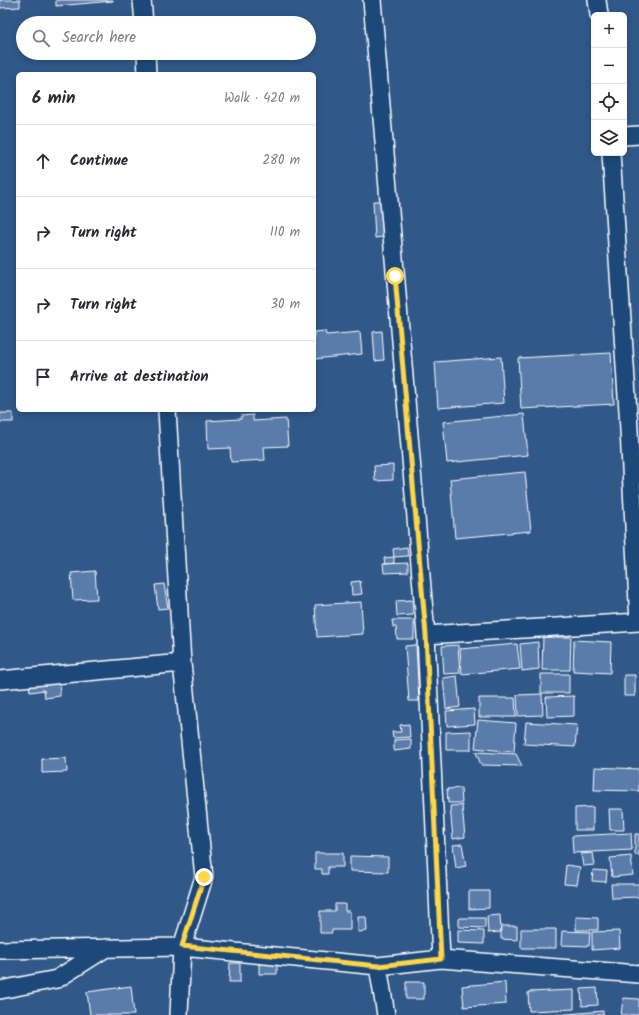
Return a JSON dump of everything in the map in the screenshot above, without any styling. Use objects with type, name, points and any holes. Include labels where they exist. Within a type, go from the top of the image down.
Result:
[{"type":"street","points":[[142,0],[143,16]]},
{"type":"street","points":[[372,0],[426,635],[441,959]]},
{"type":"street","points":[[597,0],[599,12]]},
{"type":"street","points":[[146,60],[147,72]]},
{"type":"street","points":[[627,136],[639,136]]},
{"type":"street","points":[[426,635],[639,622],[634,411],[611,156]]},
{"type":"street","points":[[167,412],[182,663],[204,877],[182,946],[180,1015]]},
{"type":"street","points":[[0,680],[182,663]]},
{"type":"street","points":[[0,950],[182,946],[378,966],[441,959],[639,974]]},
{"type":"street","points":[[0,990],[58,979],[106,948]]},
{"type":"street","points":[[378,966],[386,1015]]},
{"type":"building","points":[[0,0],[20,0],[20,7],[0,8]]},
{"type":"building","points":[[56,0],[113,0],[113,1],[56,6]]},
{"type":"building","points":[[373,201],[382,201],[384,237],[375,238]]},
{"type":"building","points":[[325,331],[326,335],[360,332],[362,354],[316,359],[316,332]]},
{"type":"building","points":[[382,331],[384,360],[375,361],[373,332]]},
{"type":"building","points":[[611,353],[614,404],[521,409],[518,358]]},
{"type":"building","points":[[501,357],[504,403],[438,408],[435,362]]},
{"type":"building","points":[[0,413],[13,413],[13,422],[0,422]]},
{"type":"building","points":[[524,414],[528,455],[447,463],[443,422]]},
{"type":"building","points":[[253,415],[253,421],[286,419],[288,446],[264,447],[265,460],[231,462],[230,448],[208,449],[207,421],[241,419],[241,416]]},
{"type":"building","points":[[393,465],[393,480],[375,481],[374,466]]},
{"type":"building","points":[[525,472],[531,531],[455,538],[450,479]]},
{"type":"building","points":[[407,547],[408,556],[394,557],[393,549]]},
{"type":"building","points":[[394,557],[394,563],[385,564],[384,558]]},
{"type":"building","points":[[408,563],[408,572],[384,573],[383,564]]},
{"type":"building","points":[[95,571],[97,599],[73,600],[71,573]]},
{"type":"building","points":[[360,581],[362,594],[352,595],[351,582]]},
{"type":"building","points":[[164,584],[168,608],[158,609],[155,585]]},
{"type":"building","points":[[412,600],[413,615],[397,616],[396,601]]},
{"type":"building","points":[[361,602],[363,634],[317,637],[315,605]]},
{"type":"building","points":[[392,620],[414,620],[414,639],[397,639],[396,627],[393,627]]},
{"type":"building","points":[[543,637],[571,637],[570,670],[542,670]]},
{"type":"building","points":[[574,640],[611,642],[610,673],[573,671]]},
{"type":"building","points":[[538,642],[539,669],[522,671],[520,644]]},
{"type":"building","points":[[517,644],[520,669],[462,674],[460,649]]},
{"type":"building","points":[[416,645],[419,701],[409,701],[405,646]]},
{"type":"building","points":[[458,645],[460,673],[444,674],[442,646]]},
{"type":"building","points":[[541,674],[569,674],[569,693],[541,693]]},
{"type":"building","points":[[624,675],[635,675],[635,696],[624,696]]},
{"type":"building","points":[[457,676],[460,707],[446,709],[443,678]]},
{"type":"building","points":[[59,680],[60,696],[45,698],[44,690],[30,692],[29,683]]},
{"type":"building","points":[[542,694],[543,715],[518,716],[517,695]]},
{"type":"building","points":[[574,696],[574,716],[547,717],[546,697]]},
{"type":"building","points":[[479,698],[515,698],[516,717],[479,717]]},
{"type":"building","points":[[474,709],[475,724],[447,726],[446,711]]},
{"type":"building","points":[[478,720],[516,723],[514,752],[475,748]]},
{"type":"building","points":[[526,722],[577,725],[575,747],[524,744]]},
{"type":"building","points":[[409,724],[410,737],[393,738],[392,732],[401,732],[400,725]]},
{"type":"building","points":[[471,731],[471,750],[446,750],[446,732]]},
{"type":"building","points":[[411,739],[411,749],[394,751],[394,740]]},
{"type":"building","points":[[476,752],[516,754],[522,766],[481,765]]},
{"type":"building","points":[[66,758],[67,772],[42,773],[42,759]]},
{"type":"building","points":[[595,767],[639,769],[639,791],[594,790]]},
{"type":"building","points":[[461,788],[462,803],[448,803],[447,789]]},
{"type":"building","points":[[462,805],[465,837],[453,839],[450,806]]},
{"type":"building","points":[[593,807],[593,830],[575,830],[575,808]]},
{"type":"building","points":[[609,809],[623,809],[624,830],[610,830]]},
{"type":"building","points":[[631,833],[632,850],[573,853],[572,836]]},
{"type":"building","points":[[635,834],[639,834],[639,855],[635,855]]},
{"type":"building","points":[[462,844],[466,866],[456,868],[453,845]]},
{"type":"building","points":[[315,853],[343,853],[343,867],[328,867],[328,874],[322,874],[322,869],[315,869]]},
{"type":"building","points":[[593,853],[595,865],[583,866],[581,854]]},
{"type":"building","points":[[350,856],[388,857],[388,872],[350,871]]},
{"type":"building","points":[[631,856],[633,875],[612,877],[610,858]]},
{"type":"building","points":[[566,865],[580,867],[577,885],[564,884]]},
{"type":"building","points":[[593,870],[607,871],[606,882],[592,881]]},
{"type":"building","points":[[611,884],[639,884],[639,897],[612,898]]},
{"type":"building","points":[[469,891],[489,891],[489,908],[469,909]]},
{"type":"building","points":[[335,904],[345,904],[345,911],[350,911],[350,930],[332,930],[332,933],[320,933],[320,911],[335,911]]},
{"type":"building","points":[[500,915],[501,932],[488,933],[487,916]]},
{"type":"building","points":[[358,917],[366,917],[367,931],[358,932]]},
{"type":"building","points":[[576,917],[598,918],[598,930],[576,930]]},
{"type":"building","points":[[459,918],[485,918],[485,928],[459,927]]},
{"type":"building","points":[[501,926],[517,926],[517,940],[501,939]]},
{"type":"building","points":[[521,929],[556,929],[556,948],[521,948]]},
{"type":"building","points":[[458,930],[484,931],[484,944],[458,943]]},
{"type":"building","points":[[562,931],[590,932],[589,946],[561,945]]},
{"type":"building","points":[[619,931],[620,948],[592,950],[592,932]]},
{"type":"building","points":[[230,963],[240,963],[240,982],[229,982]]},
{"type":"building","points":[[277,963],[277,974],[259,974],[259,964]]},
{"type":"building","points":[[406,982],[424,982],[424,999],[406,999]]},
{"type":"building","points":[[505,982],[506,1004],[464,1007],[462,986]]},
{"type":"building","points":[[131,986],[134,1015],[90,1015],[87,992]]},
{"type":"building","points":[[597,988],[598,1005],[582,1006],[581,989]]},
{"type":"building","points":[[574,990],[574,1009],[529,1011],[528,992]]},
{"type":"building","points":[[623,998],[639,999],[639,1015],[621,1015]]},
{"type":"building","points":[[603,1011],[603,1015],[556,1015]]},
{"type":"route","points":[[204,877],[182,946],[378,966],[441,959],[426,635],[395,276]]}]
